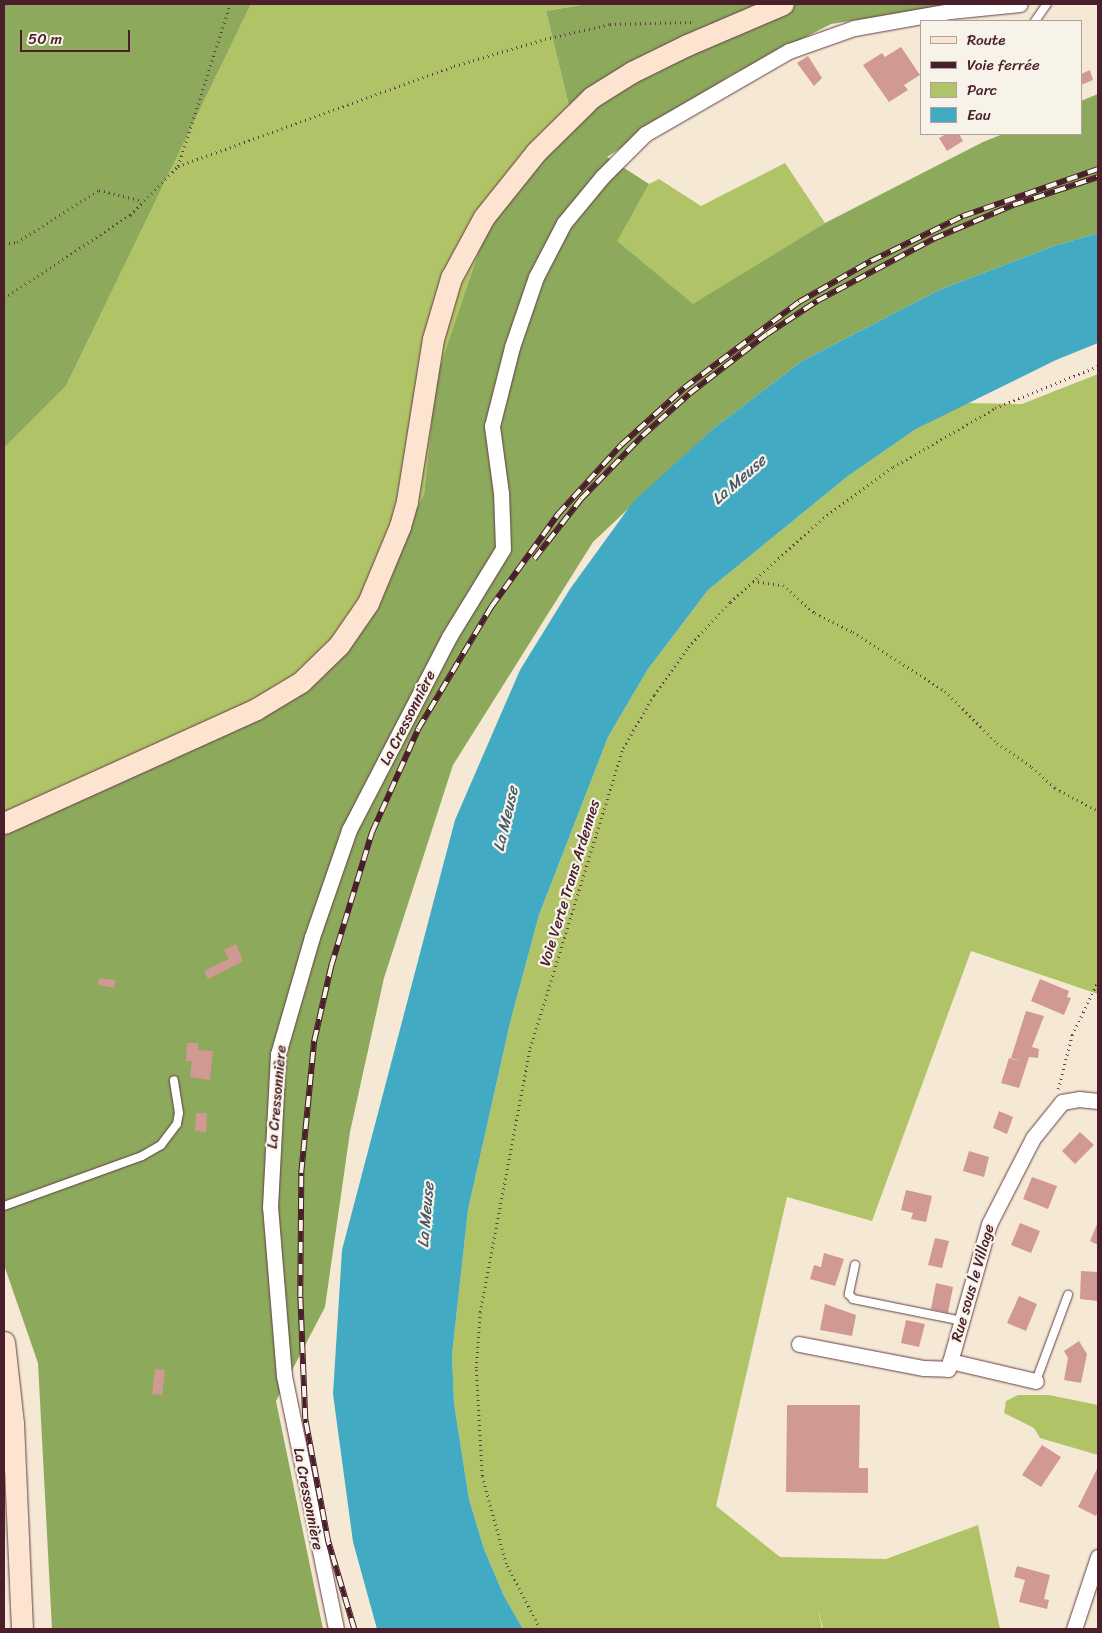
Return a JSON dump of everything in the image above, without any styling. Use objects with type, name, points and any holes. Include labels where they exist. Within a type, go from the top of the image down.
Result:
[{"type":"street","points":[[4,823],[256,709],[301,682],[339,645],[368,603],[400,526],[407,501],[432,339],[452,278],[484,217],[536,152],[592,97],[632,72],[687,45],[783,4]]},
{"type":"street","name":"La Cressonnière","points":[[336,1629],[284,1376],[270,1207],[278,1054],[312,937],[350,830],[449,637],[503,550],[501,493],[492,426],[510,356],[536,277],[560,230],[602,177],[645,134],[789,51],[854,28],[950,11],[1020,4]]},
{"type":"street","points":[[1062,1102],[1079,1099],[1098,1101]]},
{"type":"street","name":"Rue sous le Village","points":[[799,1344],[924,1368],[948,1369],[989,1224],[1033,1138],[1062,1102]]},
{"type":"street","points":[[4,1342],[13,1423],[22,1629]]},
{"type":"street","points":[[950,1361],[1036,1381]]},
{"type":"street","points":[[1074,1629],[1098,1557]]},
{"type":"lane","points":[[1036,20],[1047,4]]},
{"type":"lane","points":[[4,1206],[133,1160],[161,1145],[177,1124],[179,1112],[174,1080]]},
{"type":"lane","points":[[855,1265],[849,1294],[853,1299],[962,1321]]},
{"type":"lane","points":[[1036,1381],[1068,1295]]},
{"type":"path","points":[[178,166],[230,4]]},
{"type":"path","points":[[4,298],[130,215],[178,166],[454,66],[545,39],[610,24],[696,22]]},
{"type":"path","points":[[4,244],[17,242],[99,190],[143,201]]},
{"type":"path","name":"Voie Verte Trans Ardennes","points":[[540,1629],[506,1564],[493,1523],[482,1476],[476,1377],[480,1312],[490,1250],[530,1048],[623,748],[654,695],[688,647],[753,580],[823,518],[893,467],[994,408],[1098,366]]},
{"type":"path","points":[[753,580],[783,585],[815,613],[853,632],[944,690],[997,743],[1055,788],[1098,812]]},
{"type":"path","points":[[1062,1102],[1057,1091],[1072,1035],[1098,982]]},
{"type":"green space","points":[[4,4],[251,4],[66,386],[4,448]]},
{"type":"green space","points":[[251,4],[587,4],[546,11],[573,122],[436,379],[424,494],[361,622],[268,715],[108,783],[4,833],[4,448],[66,386]]},
{"type":"green space","points":[[587,4],[959,4],[831,24],[730,76],[607,157],[649,184],[617,241],[693,304],[825,223],[983,142],[1000,135],[1082,135],[1082,101],[1098,94],[1098,233],[1054,246],[939,290],[802,361],[714,428],[593,542],[453,765],[384,978],[350,1132],[325,1307],[276,1401],[323,1629],[52,1629],[38,1363],[4,1265],[4,833],[108,783],[268,715],[361,622],[424,494],[436,379],[488,225],[573,122],[546,11]]},
{"type":"green space","points":[[785,163],[825,223],[693,305],[616,241],[649,184],[659,179],[701,206]]},
{"type":"green space","points":[[1098,374],[1098,994],[971,951],[872,1221],[787,1197],[716,1506],[780,1557],[886,1559],[978,1525],[1000,1629],[823,1629],[818,1609],[822,1629],[523,1629],[504,1596],[484,1549],[469,1499],[454,1403],[452,1355],[468,1210],[510,1023],[539,915],[608,737],[648,669],[708,590],[848,476],[916,429],[967,403],[1022,404]]},
{"type":"green space","points":[[1018,1395],[1049,1395],[1098,1405],[1098,1455],[1040,1438],[1034,1428],[1004,1413],[1006,1401]]},
{"type":"water","name":"La Meuse","points":[[1098,233],[1098,343],[1056,360],[916,429],[848,476],[708,590],[648,669],[608,737],[539,915],[510,1023],[468,1210],[452,1355],[454,1403],[469,1499],[484,1549],[504,1596],[523,1629],[377,1629],[353,1542],[333,1394],[342,1250],[455,820],[520,670],[570,589],[633,502],[714,428],[802,361],[939,290],[1054,246]]},
{"type":"building","points":[[901,47],[920,75],[904,85],[908,90],[889,102],[863,65],[882,53],[885,57]]},
{"type":"building","points":[[808,56],[822,78],[814,86],[797,63]]},
{"type":"building","points":[[1090,70],[1093,80],[1082,85],[1082,74]]},
{"type":"building","points":[[944,135],[960,135],[963,141],[947,151],[939,138]]},
{"type":"building","points":[[236,944],[243,961],[208,979],[204,971],[229,959],[224,950]]},
{"type":"building","points":[[99,978],[115,980],[114,988],[98,985]]},
{"type":"building","points":[[1040,979],[1069,991],[1067,997],[1071,998],[1064,1015],[1031,1001]]},
{"type":"building","points":[[1026,1011],[1044,1016],[1032,1047],[1039,1049],[1038,1058],[1029,1057],[1019,1088],[1001,1083],[1009,1058],[1023,1062],[1011,1058]]},
{"type":"building","points":[[187,1043],[198,1043],[198,1050],[213,1051],[210,1080],[190,1077],[192,1061],[186,1061]]},
{"type":"building","points":[[999,1111],[1013,1117],[1007,1134],[993,1128]]},
{"type":"building","points":[[196,1113],[207,1113],[206,1132],[195,1131]]},
{"type":"building","points":[[1080,1132],[1094,1145],[1075,1164],[1062,1151]]},
{"type":"building","points":[[969,1151],[989,1157],[984,1177],[963,1171]]},
{"type":"building","points":[[1032,1177],[1057,1186],[1048,1209],[1023,1199]]},
{"type":"building","points":[[906,1190],[932,1196],[926,1222],[911,1219],[913,1213],[901,1210]]},
{"type":"building","points":[[1098,1222],[1098,1245],[1090,1241]]},
{"type":"building","points":[[1020,1223],[1040,1231],[1031,1253],[1011,1245]]},
{"type":"building","points":[[935,1238],[949,1241],[942,1268],[928,1265]]},
{"type":"building","points":[[824,1253],[844,1259],[835,1286],[810,1279],[814,1265],[821,1267]]},
{"type":"building","points":[[1081,1271],[1098,1272],[1098,1301],[1080,1299]]},
{"type":"building","points":[[936,1283],[953,1287],[948,1313],[931,1309]]},
{"type":"building","points":[[1019,1296],[1037,1304],[1026,1331],[1007,1323]]},
{"type":"building","points":[[825,1304],[856,1315],[852,1336],[820,1330]]},
{"type":"building","points":[[906,1320],[925,1324],[919,1347],[901,1343]]},
{"type":"building","points":[[1079,1341],[1087,1354],[1081,1383],[1064,1380],[1068,1358],[1064,1351]]},
{"type":"building","points":[[155,1369],[165,1370],[162,1395],[152,1394]]},
{"type":"building","points":[[787,1405],[860,1405],[859,1468],[868,1468],[868,1493],[786,1492]]},
{"type":"building","points":[[1042,1445],[1061,1457],[1041,1487],[1022,1475]]},
{"type":"building","points":[[1098,1467],[1098,1512],[1096,1516],[1078,1507]]},
{"type":"building","points":[[1017,1566],[1050,1575],[1044,1599],[1049,1600],[1047,1609],[1019,1602],[1025,1580],[1014,1577]]},
{"type":"railway","points":[[354,1629],[328,1542],[305,1419],[300,1297],[301,1173],[314,1041],[331,966],[372,832],[418,729],[491,607],[558,514],[621,445],[684,388],[799,302],[871,261],[963,216],[1098,169]]},
{"type":"railway","points":[[534,559],[581,499],[642,436],[689,394],[767,334],[817,301],[933,239],[1013,205],[1098,177]]}]
